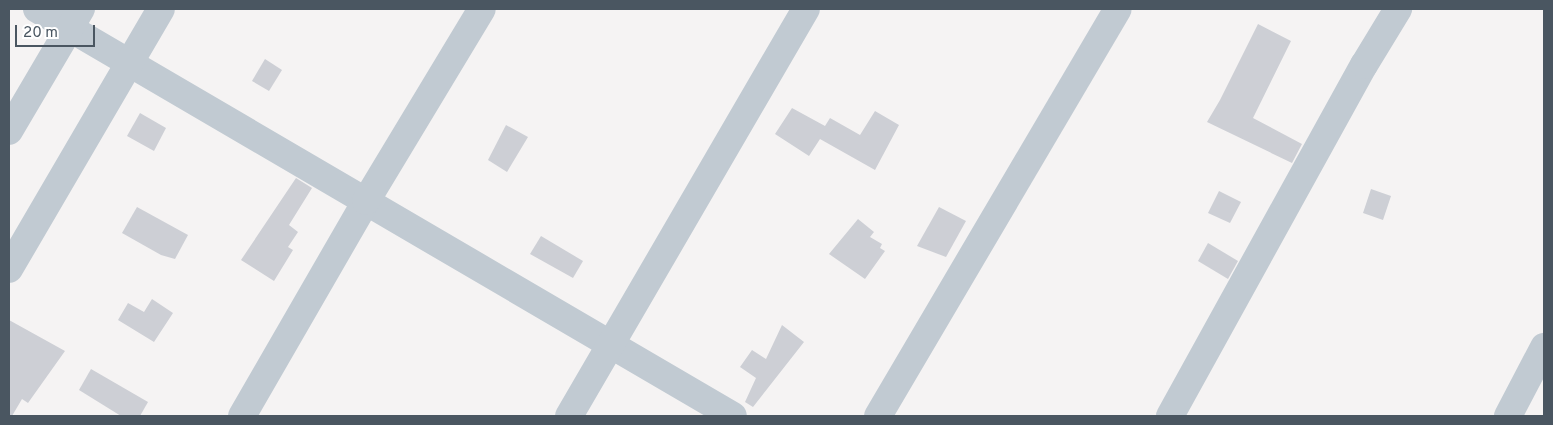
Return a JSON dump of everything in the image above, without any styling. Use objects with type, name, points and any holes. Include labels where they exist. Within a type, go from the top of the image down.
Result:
[{"type":"street","points":[[38,9],[76,18],[129,63],[733,416]]},
{"type":"street","points":[[9,268],[161,9]]},
{"type":"street","points":[[242,416],[366,201],[482,9]]},
{"type":"street","points":[[569,416],[806,9]]},
{"type":"street","points":[[878,416],[1118,9]]},
{"type":"street","points":[[1170,416],[1364,65],[1398,9]]},
{"type":"street","points":[[9,131],[76,18]]},
{"type":"street","points":[[1508,416],[1544,347]]},
{"type":"building","points":[[1258,24],[1291,41],[1253,118],[1302,144],[1292,163],[1207,122]]},
{"type":"building","points":[[265,59],[282,70],[269,91],[252,81]]},
{"type":"building","points":[[792,108],[825,126],[830,118],[860,135],[875,111],[899,125],[875,170],[820,139],[809,156],[775,134]]},
{"type":"building","points":[[140,113],[166,128],[154,151],[127,136]]},
{"type":"building","points":[[506,125],[528,137],[507,172],[488,160]]},
{"type":"building","points":[[296,178],[312,188],[289,225],[298,232],[288,247],[293,250],[274,281],[241,260]]},
{"type":"building","points":[[1371,189],[1391,196],[1383,220],[1363,213]]},
{"type":"building","points":[[1219,191],[1241,202],[1230,223],[1208,213]]},
{"type":"building","points":[[137,207],[188,235],[175,259],[161,255],[122,233]]},
{"type":"building","points":[[939,207],[966,221],[946,257],[917,246]]},
{"type":"building","points":[[858,219],[874,232],[870,237],[882,244],[880,248],[885,251],[865,279],[829,254]]},
{"type":"building","points":[[541,236],[583,261],[573,278],[530,254]]},
{"type":"building","points":[[1208,243],[1238,261],[1228,279],[1198,261]]},
{"type":"building","points":[[152,299],[173,313],[154,342],[118,320],[128,303],[144,312]]},
{"type":"building","points":[[9,320],[65,351],[28,403],[22,399],[12,416],[9,416]]},
{"type":"building","points":[[782,325],[804,342],[753,407],[745,402],[756,378],[740,367],[752,350],[766,359]]},
{"type":"building","points":[[91,369],[148,402],[140,416],[121,416],[79,390]]}]
